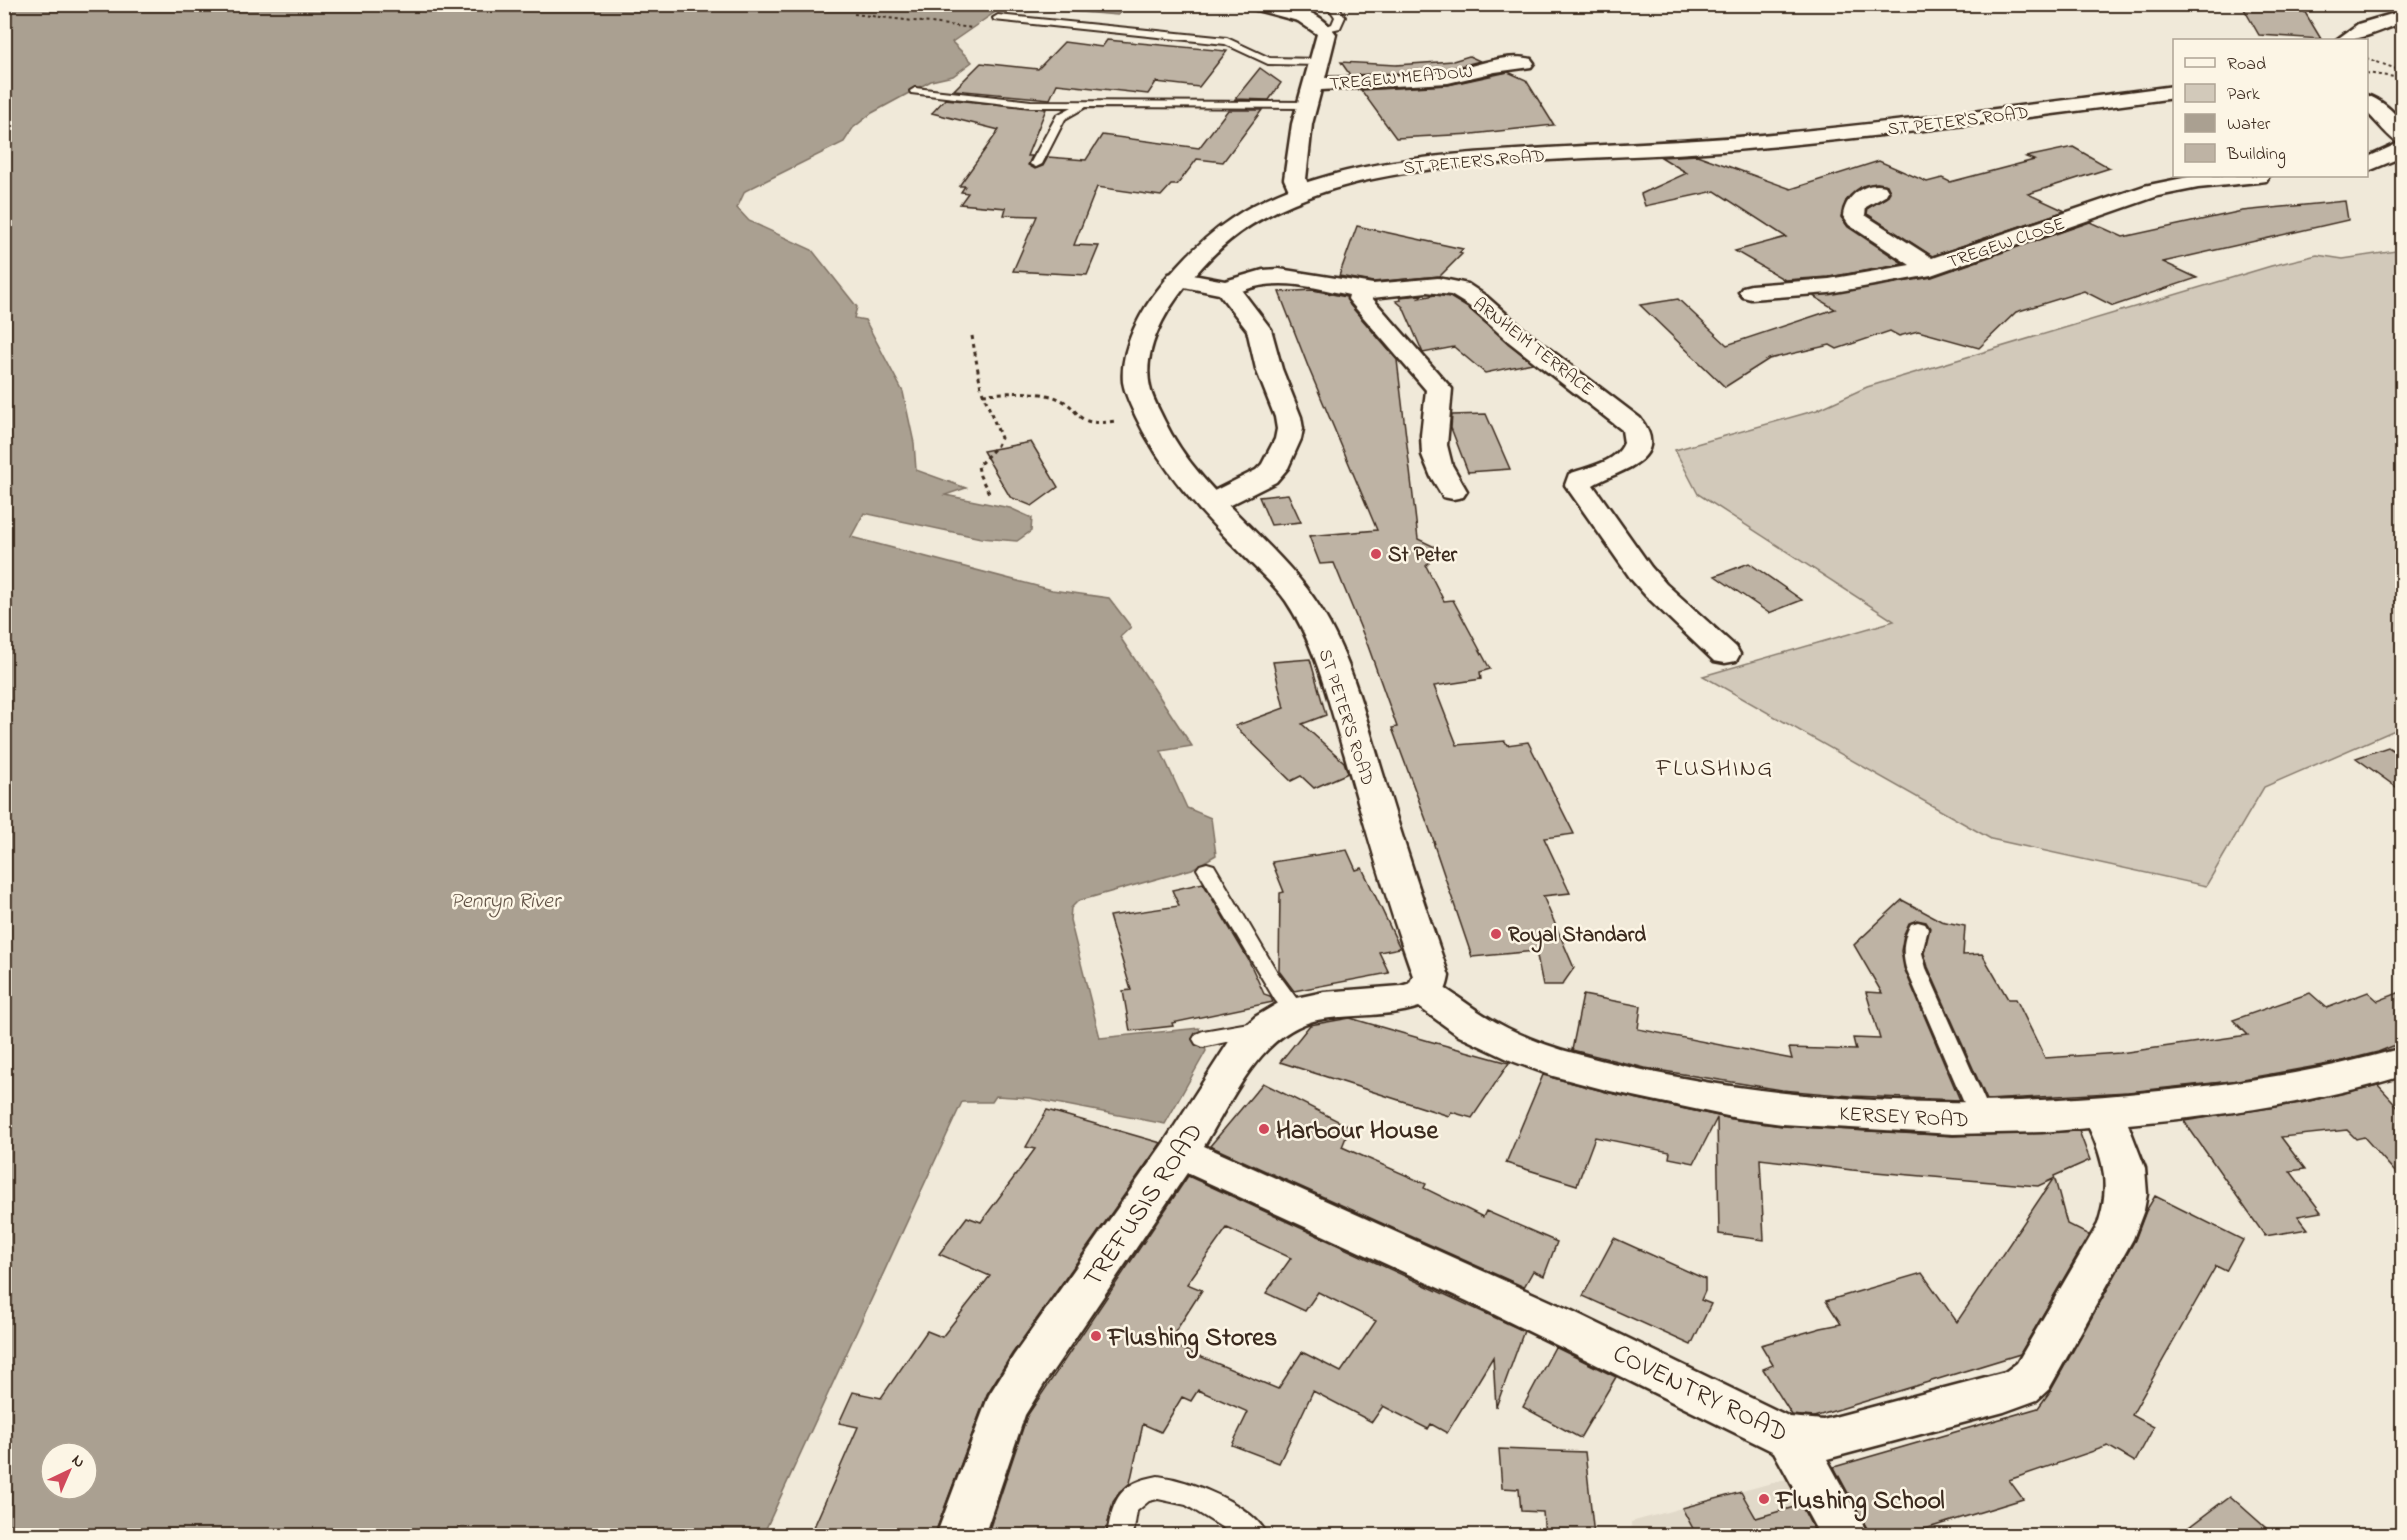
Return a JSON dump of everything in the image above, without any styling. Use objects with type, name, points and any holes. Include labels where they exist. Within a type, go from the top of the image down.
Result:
[{"type":"street","points":[[1255,4],[1306,18],[1326,30],[1327,38],[1307,105],[1296,164],[1295,179],[1300,192]]},
{"type":"street","points":[[2347,39],[2365,28],[2403,17]]},
{"type":"street","name":"TREGEW MEADOW","points":[[1313,85],[1448,77],[1495,66],[1524,63]]},
{"type":"street","name":"ST PETER'S ROAD","points":[[1424,992],[1429,987],[1431,976],[1402,897],[1338,681],[1325,649],[1296,593],[1177,467],[1149,418],[1136,381],[1138,360],[1146,331],[1177,279],[1210,244],[1265,208],[1300,192],[1370,173],[1444,160],[1704,146],[1802,138],[2173,92]]},
{"type":"street","points":[[2368,102],[2387,117],[2403,138]]},
{"type":"street","points":[[2368,166],[2403,149]]},
{"type":"street","name":"TREGEW CLOSE","points":[[1751,292],[1819,287],[1931,268],[2152,191],[2198,180],[2243,177]]},
{"type":"street","points":[[1877,191],[1864,197],[1855,205],[1854,216],[1931,268]]},
{"type":"street","name":"ARNHEIM TERRACE","points":[[1227,288],[1245,282],[1286,275],[1309,277],[1361,290],[1385,292],[1441,285],[1468,293],[1517,336],[1569,373],[1631,424],[1637,432],[1638,439],[1630,455],[1615,468],[1579,480],[1579,485],[1648,582],[1725,654]]},
{"type":"street","points":[[1177,279],[1227,288],[1259,329],[1269,369],[1288,417],[1290,429],[1288,439],[1274,468],[1266,477],[1210,504]]},
{"type":"street","points":[[1361,290],[1360,299],[1439,389],[1440,396],[1432,449],[1440,472],[1453,491]]},
{"type":"street","points":[[1281,1019],[1323,1005],[1403,999],[1424,992]]},
{"type":"street","name":"KERSEY ROAD","points":[[1424,992],[1449,1011],[1499,1039],[1567,1066],[1737,1103],[1782,1109],[1982,1119],[2042,1117],[2186,1104],[2274,1092],[2354,1076],[2403,1062]]},
{"type":"street","name":"TREFUSIS ROAD","points":[[960,1536],[1005,1409],[1030,1368],[1179,1152],[1244,1050],[1281,1019]]},
{"type":"street","name":"COVENTRY ROAD","points":[[1179,1152],[1518,1304],[1790,1437],[1823,1440],[2004,1393],[2021,1386],[2033,1376],[2118,1227],[2125,1210],[2128,1177],[2123,1157],[2102,1112]]},
{"type":"street","points":[[1790,1437],[1845,1536]]},
{"type":"lane","points":[[1326,4],[1335,9],[1340,17],[1336,26],[1326,30]]},
{"type":"lane","points":[[998,18],[1227,41],[1268,61],[1319,62]]},
{"type":"lane","points":[[915,91],[1016,104],[1307,105]]},
{"type":"lane","points":[[1036,164],[1061,117],[1074,109],[1095,104]]},
{"type":"lane","points":[[1203,1039],[1281,1019],[1278,991],[1230,904],[1207,869]]},
{"type":"lane","points":[[1918,928],[1912,953],[1916,968],[1982,1119]]},
{"type":"lane","points":[[1120,1536],[1125,1510],[1131,1498],[1143,1491],[1161,1488],[1181,1490],[1219,1507],[1255,1536]]},
{"type":"path","points":[[854,14],[973,28]]},
{"type":"path","points":[[2368,58],[2403,71]]},
{"type":"path","points":[[2368,74],[2403,78]]},
{"type":"path","points":[[972,336],[974,360],[983,394],[1001,438],[993,452],[978,464],[989,493]]},
{"type":"path","points":[[983,394],[1015,393],[1055,398],[1068,405],[1079,419],[1092,424],[1149,418]]},
{"type":"shaded area","name":"Flushing School","points":[[1804,1474],[1837,1535],[1632,1535],[1631,1522]]},
{"type":"green space","points":[[2402,250],[2402,727],[2264,787],[2206,886],[1991,839],[1703,676],[1894,621],[1698,494],[1675,450],[1817,410],[1867,387],[2271,266],[2317,255],[2343,259]]},
{"type":"water","name":"Penryn River","points":[[5,5],[1126,5],[1118,15],[1004,6],[952,42],[972,62],[953,76],[931,81],[872,113],[853,128],[844,142],[745,191],[737,208],[749,221],[812,250],[857,307],[854,318],[865,320],[903,392],[914,443],[916,470],[966,488],[945,495],[1010,508],[1032,518],[1031,531],[1017,541],[981,538],[864,513],[851,537],[1052,590],[1109,598],[1131,627],[1120,637],[1192,746],[1161,751],[1187,808],[1211,818],[1216,855],[1192,869],[1078,901],[1071,908],[1070,920],[1100,1038],[1199,1028],[1206,1051],[1165,1124],[1030,1098],[996,1096],[992,1102],[962,1102],[763,1535],[5,1536]]},
{"type":"building","points":[[2270,4],[2300,4],[2321,39],[2259,35],[2244,9],[2269,7]]},
{"type":"building","points":[[1107,40],[1227,51],[1199,87],[1156,82],[1148,94],[1057,84],[1050,99],[954,90],[981,63],[1038,69],[1064,42],[1102,47]]},
{"type":"building","points":[[1469,56],[1480,61],[1449,69],[1403,73],[1350,75],[1341,62],[1396,65],[1453,61]]},
{"type":"building","points":[[1260,68],[1281,83],[1269,100],[1235,99]]},
{"type":"building","points":[[1508,72],[1526,80],[1554,125],[1472,134],[1396,138],[1361,90],[1448,85]]},
{"type":"building","points":[[945,99],[1046,109],[1027,156],[1032,156],[1028,165],[1035,169],[1043,166],[1048,157],[1086,160],[1102,135],[1199,148],[1228,110],[1262,110],[1223,162],[1197,159],[1177,185],[1171,185],[1161,196],[1097,187],[1074,245],[1099,246],[1087,275],[1013,271],[1037,216],[1004,215],[1006,208],[960,204],[968,193],[961,192],[965,186],[959,186],[999,130],[932,113]]},
{"type":"building","points":[[2073,147],[2110,168],[2028,194],[2065,211],[1932,256],[1867,214],[1868,208],[1887,197],[1890,192],[1887,185],[1877,183],[1862,186],[1846,201],[1841,217],[1848,227],[1904,264],[1829,277],[1785,280],[1735,251],[1786,237],[1715,191],[1645,206],[1641,194],[1687,173],[1661,157],[1697,155],[1791,189],[1879,161],[1927,182],[1942,178],[1950,182],[2034,160],[2026,157]]},
{"type":"building","points":[[2345,201],[2348,220],[2163,262],[2197,278],[2113,306],[2084,291],[2016,312],[1979,348],[1918,331],[1899,336],[1890,331],[1837,349],[1830,345],[1769,359],[1725,387],[1640,305],[1678,299],[1727,345],[1835,309],[1813,296],[1932,277],[2090,222],[2123,237],[2242,211]]},
{"type":"building","points":[[1357,226],[1463,249],[1459,253],[1462,254],[1440,276],[1373,282],[1339,276]]},
{"type":"building","points":[[1313,290],[1346,297],[1350,305],[1397,360],[1418,539],[1441,550],[1426,566],[1444,601],[1453,600],[1490,669],[1480,672],[1481,679],[1434,686],[1457,745],[1505,741],[1507,745],[1528,742],[1574,834],[1544,838],[1570,893],[1543,896],[1574,968],[1562,985],[1543,985],[1536,951],[1472,957],[1433,842],[1435,844],[1392,728],[1397,727],[1368,646],[1334,563],[1320,564],[1309,536],[1377,530],[1279,292]]},
{"type":"building","points":[[1422,295],[1419,298],[1435,295],[1450,297],[1468,308],[1532,363],[1485,373],[1454,347],[1423,353],[1403,307],[1396,301],[1401,300],[1399,297]]},
{"type":"building","points":[[1486,414],[1510,469],[1468,472],[1451,428],[1452,415]]},
{"type":"building","points":[[1031,442],[1058,487],[1032,506],[1010,497],[983,451]]},
{"type":"building","points":[[1288,494],[1301,522],[1271,525],[1259,497]]},
{"type":"building","points":[[1749,563],[1802,600],[1769,613],[1715,576]]},
{"type":"building","points":[[1310,659],[1326,715],[1302,724],[1344,762],[1348,773],[1314,788],[1301,776],[1291,781],[1235,726],[1284,708],[1273,662]]},
{"type":"building","points":[[2388,747],[2403,757],[2403,792],[2356,758]]},
{"type":"building","points":[[1347,850],[1356,870],[1362,868],[1400,948],[1379,952],[1389,973],[1294,991],[1279,971],[1280,893],[1284,892],[1272,862]]},
{"type":"building","points":[[1203,883],[1248,959],[1264,994],[1270,996],[1273,1002],[1172,1023],[1173,1026],[1130,1031],[1123,991],[1131,990],[1109,916],[1179,906],[1172,890]]},
{"type":"building","points":[[1902,900],[1941,921],[1965,926],[1963,955],[1982,954],[2008,999],[2016,999],[2045,1058],[2120,1053],[2248,1035],[2233,1020],[2310,993],[2327,1008],[2368,992],[2378,1001],[2403,991],[2403,1042],[2378,1052],[2334,1063],[2232,1081],[2128,1092],[1987,1100],[1928,967],[1924,953],[1930,928],[1926,922],[1917,920],[1909,923],[1904,934],[1901,951],[1904,968],[1960,1100],[1851,1096],[1782,1090],[1645,1068],[1572,1050],[1583,995],[1641,1006],[1638,1029],[1792,1059],[1789,1048],[1856,1050],[1853,1038],[1880,1039],[1866,992],[1882,993],[1854,945]]},
{"type":"building","points":[[1350,1018],[1509,1063],[1472,1118],[1451,1112],[1449,1116],[1280,1062],[1310,1025]]},
{"type":"building","points":[[1543,1075],[1610,1093],[1737,1120],[1782,1126],[1953,1136],[2079,1131],[2090,1160],[2054,1176],[2067,1224],[2089,1235],[2020,1354],[1814,1417],[1792,1415],[1763,1369],[1773,1365],[1761,1345],[1841,1324],[1826,1301],[1922,1273],[1957,1322],[2053,1179],[2038,1186],[1852,1170],[1760,1159],[1764,1240],[1719,1234],[1717,1118],[1694,1163],[1669,1158],[1670,1152],[1595,1137],[1577,1185],[1506,1163]]},
{"type":"building","points":[[1263,1083],[1350,1127],[1342,1147],[1426,1184],[1424,1188],[1483,1217],[1486,1211],[1557,1242],[1544,1276],[1533,1271],[1524,1287],[1210,1146]]},
{"type":"building","points":[[2378,1085],[2403,1112],[2403,1181],[2364,1137],[2356,1139],[2347,1130],[2281,1137],[2305,1169],[2290,1171],[2321,1212],[2298,1216],[2308,1229],[2265,1236],[2184,1121],[2301,1103]]},
{"type":"building","points":[[1047,1110],[1161,1143],[1012,1354],[987,1394],[934,1536],[810,1536],[858,1427],[839,1423],[853,1392],[881,1398],[927,1331],[942,1337],[990,1276],[939,1254],[967,1217],[981,1222],[1035,1149],[1026,1147]]},
{"type":"building","points":[[1188,1176],[1524,1331],[1496,1407],[1493,1357],[1447,1433],[1431,1424],[1428,1429],[1383,1406],[1372,1422],[1313,1391],[1279,1463],[1232,1445],[1248,1412],[1198,1390],[1191,1401],[1182,1397],[1161,1432],[1143,1424],[1130,1483],[1113,1502],[1105,1536],[987,1536],[1027,1416]],"holes":[[[1227,1228],[1291,1258],[1266,1293],[1305,1311],[1318,1292],[1376,1321],[1341,1372],[1302,1352],[1278,1389],[1168,1343],[1202,1290],[1187,1284]]]},
{"type":"building","points":[[2155,1196],[2243,1240],[2226,1271],[2216,1266],[2132,1415],[2154,1427],[2135,1462],[2108,1446],[2009,1480],[2023,1499],[1925,1529],[1929,1536],[1871,1536],[1834,1467],[2038,1408],[2051,1390],[2135,1240],[2146,1211]]},
{"type":"building","points":[[1614,1238],[1705,1279],[1705,1291],[1701,1300],[1711,1304],[1691,1345],[1583,1296]]},
{"type":"building","points":[[1555,1347],[1616,1377],[1580,1438],[1523,1407]]},
{"type":"building","points":[[1499,1449],[1585,1452],[1594,1536],[1545,1536],[1543,1512],[1521,1511],[1519,1489],[1502,1488]]},
{"type":"building","points":[[1741,1492],[1756,1518],[1801,1505],[1817,1536],[1697,1536],[1682,1508]]},
{"type":"building","points":[[2230,1496],[2275,1536],[2177,1536]]},
{"type":"place","name":"St Peter","points":[[1376,554]]},
{"type":"place","name":"Royal Standard","points":[[1496,934]]},
{"type":"place","name":"Harbour House","points":[[1264,1129]]},
{"type":"place","name":"Flushing Stores","points":[[1096,1336]]},
{"type":"place","name":"Flushing School","points":[[1764,1499]]},
{"type":"district","name":"FLUSHING","points":[[1715,767]]}]
